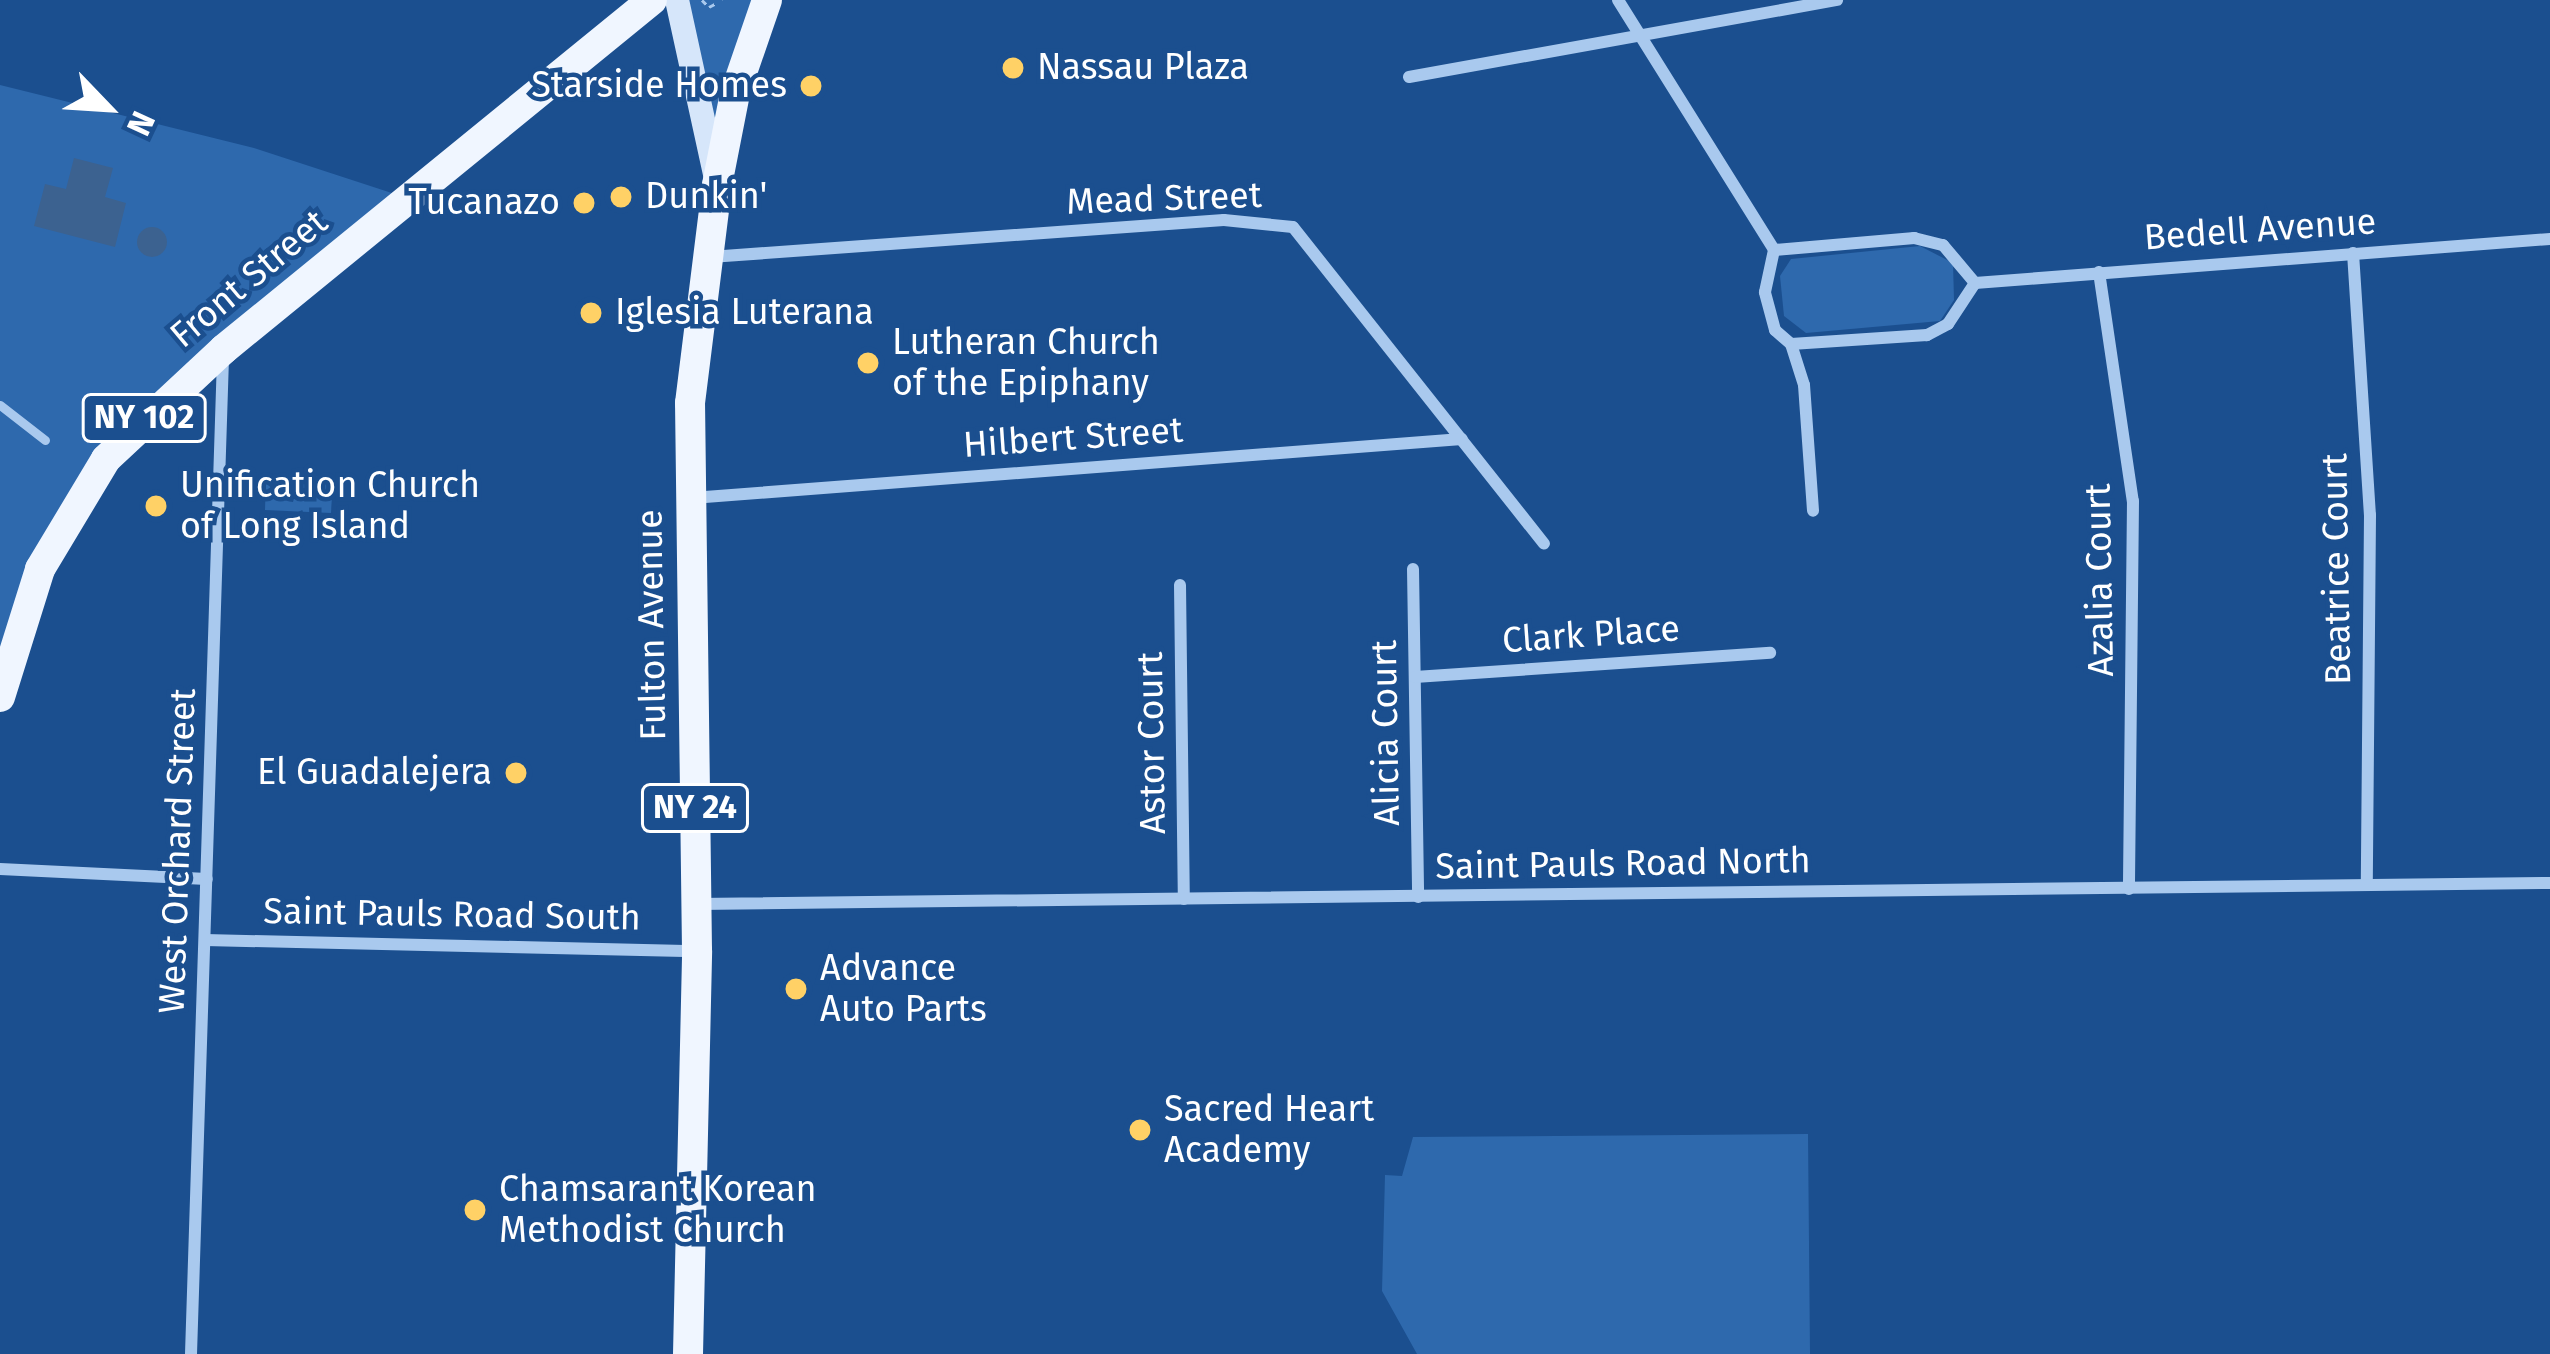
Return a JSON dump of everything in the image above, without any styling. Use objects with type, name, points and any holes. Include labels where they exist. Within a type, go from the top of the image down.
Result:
[{"type":"main road","name":"Front Street","points":[[0,698],[40,569],[70,509],[149,413],[652,0]]},
{"type":"main road","points":[[677,0],[717,184]]},
{"type":"main road","name":"NY 24","points":[[717,184],[735,93],[767,0]]},
{"type":"main road","name":"Fulton Avenue","points":[[688,1354],[697,951],[689,498],[706,257],[717,184]]},
{"type":"street","points":[[1618,0],[1774,250]]},
{"type":"street","points":[[1409,76],[1837,0]]},
{"type":"street","name":"Mead Street","points":[[706,257],[1271,222],[1293,227],[1544,544]]},
{"type":"street","points":[[1774,250],[1914,238],[1943,245],[1976,283],[1948,324],[1927,335],[1791,344]]},
{"type":"street","name":"Bedell Avenue","points":[[1976,283],[2550,238]]},
{"type":"street","points":[[1774,250],[1765,274],[1768,314],[1791,344],[1804,386],[1813,511]]},
{"type":"street","name":"Beatrice Court","points":[[2353,253],[2370,515],[2367,885]]},
{"type":"street","name":"Azalia Court","points":[[2099,272],[2133,501],[2129,889]]},
{"type":"street","name":"West Orchard Street","points":[[191,1354],[224,349]]},
{"type":"street","name":"Hilbert Street","points":[[689,498],[1462,439]]},
{"type":"street","name":"Alicia Court","points":[[1414,569],[1418,896]]},
{"type":"street","name":"Astor Court","points":[[1180,585],[1184,899]]},
{"type":"street","name":"Clark Place","points":[[1415,677],[1771,653]]},
{"type":"street","points":[[0,869],[207,879]]},
{"type":"street","name":"Saint Pauls Road North","points":[[696,904],[2550,884]]},
{"type":"street","name":"Saint Pauls Road South","points":[[205,940],[697,951]]},
{"type":"lane","points":[[0,405],[45,440]]},
{"type":"path","points":[[702,0],[709,8],[722,0]]},
{"type":"shaded area","points":[[686,0],[756,0],[716,127]]},
{"type":"shaded area","points":[[0,85],[254,148],[404,197],[107,447],[0,689]]},
{"type":"shaded area","points":[[74,158],[113,168],[105,197],[126,203],[115,247],[34,226],[45,184],[66,189]]},
{"type":"shaded area","points":[[152,227],[163,231],[167,242],[163,253],[152,257],[141,253],[137,242],[141,231]]},
{"type":"shaded area","points":[[1920,246],[1953,263],[1954,300],[1940,321],[1806,333],[1784,316],[1780,276],[1791,259]]},
{"type":"shaded area","points":[[266,475],[333,477],[331,513],[265,510]]},
{"type":"shaded area","points":[[1808,1134],[1810,1354],[1417,1354],[1382,1291],[1385,1175],[1402,1176],[1413,1137]]},
{"type":"place","name":"Nassau Plaza","points":[[1013,68]]},
{"type":"place","name":"Starside Homes","points":[[811,86]]},
{"type":"place","name":"Dunkin'","points":[[621,197]]},
{"type":"place","name":"Tucanazo","points":[[584,203]]},
{"type":"place","name":"Iglesia Luterana","points":[[591,313]]},
{"type":"place","name":"Lutheran Church of the Epiphany","points":[[868,363]]},
{"type":"place","name":"Unification Church of Long Island","points":[[156,506]]},
{"type":"place","name":"El Guadalejera","points":[[516,773]]},
{"type":"place","name":"Advance Auto Parts","points":[[796,989]]},
{"type":"place","name":"Sacred Heart Academy","points":[[1140,1130]]},
{"type":"place","name":"Chamsarant Korean Methodist Church","points":[[475,1210]]}]
